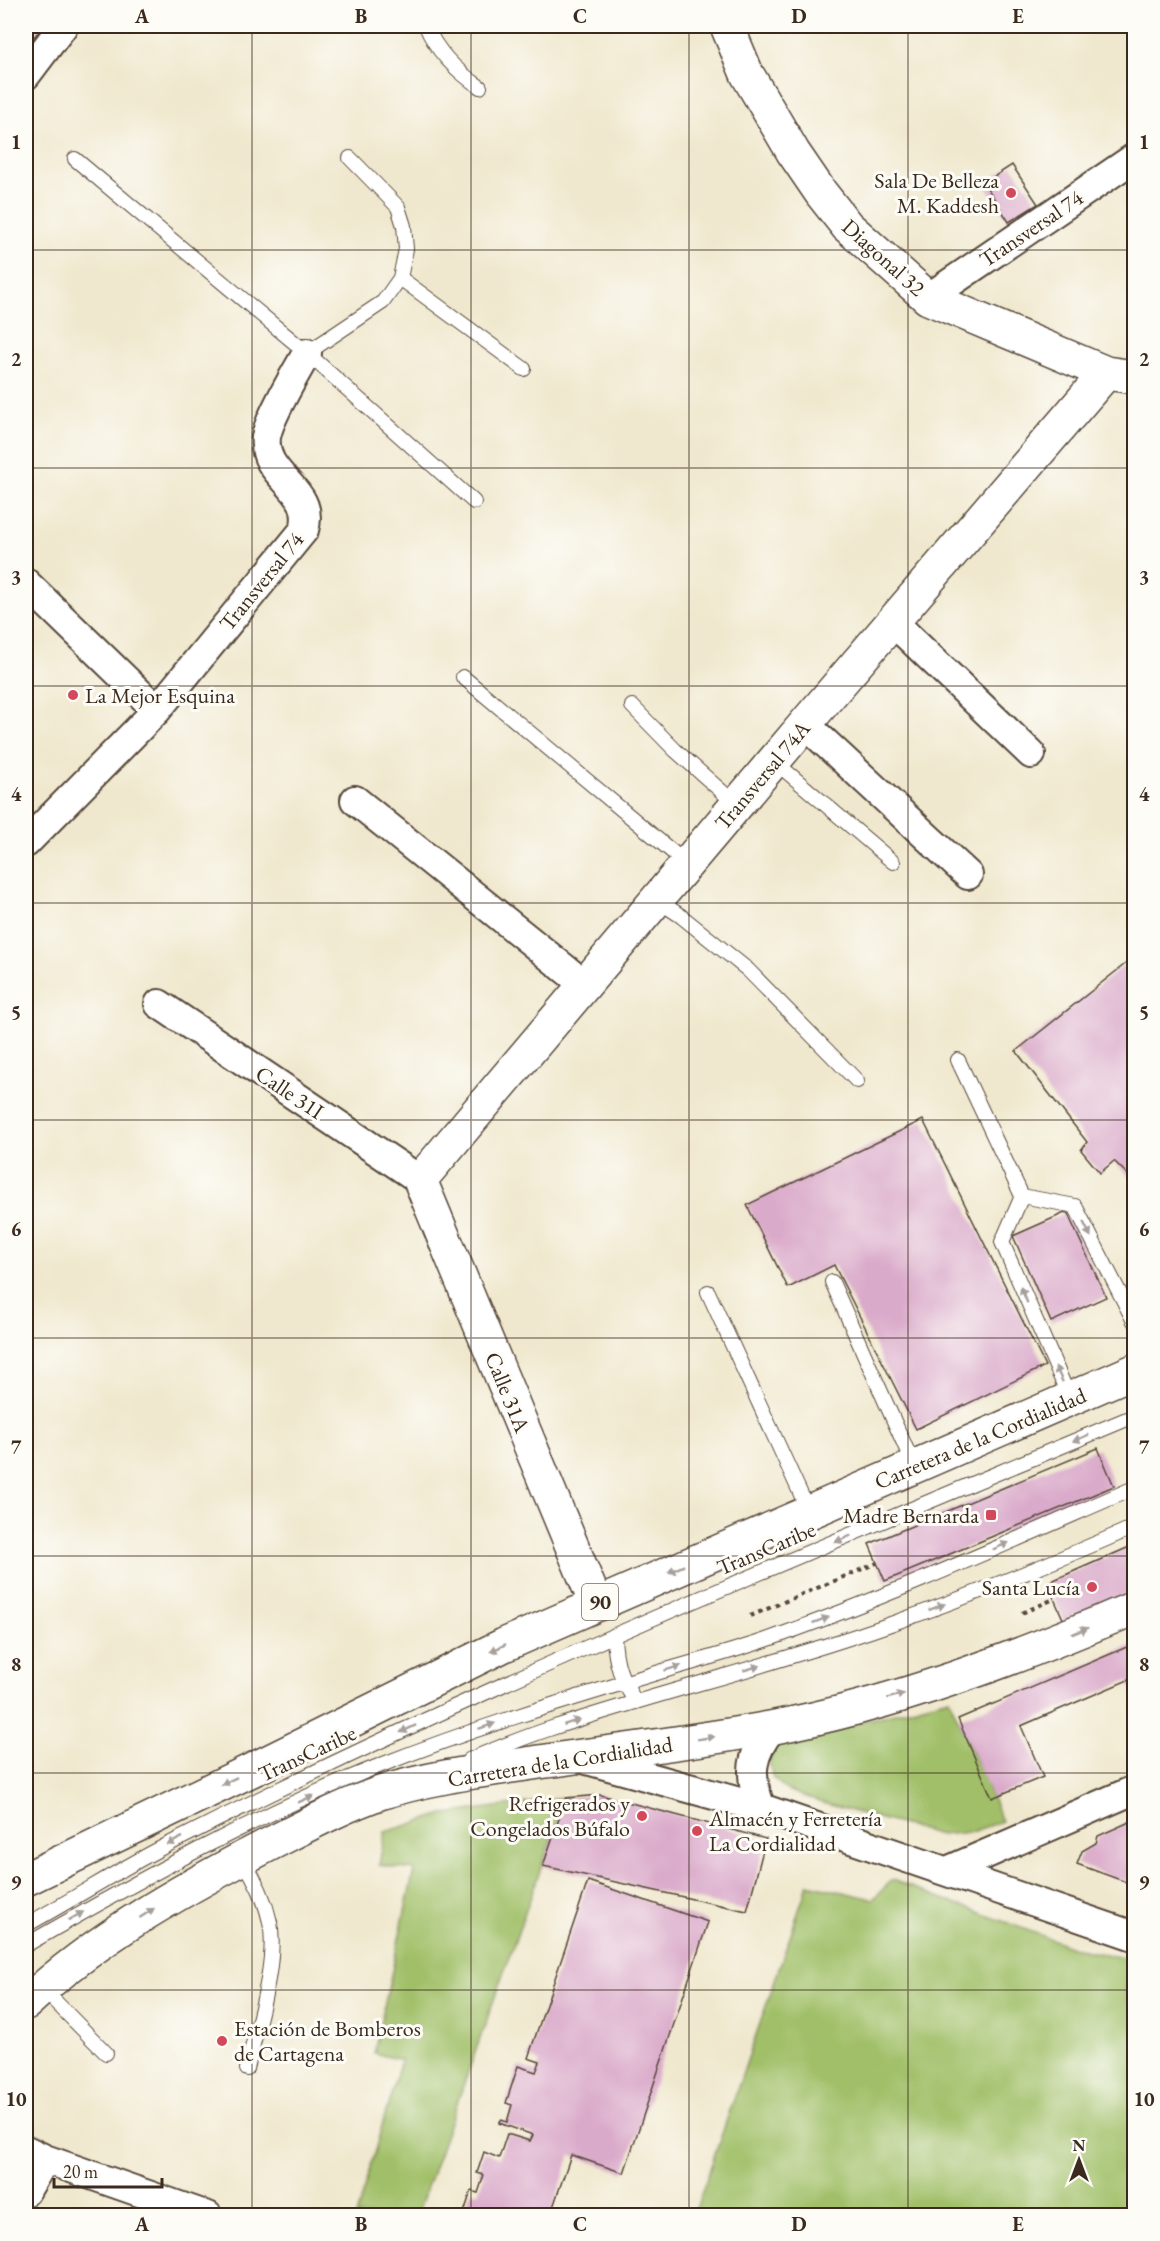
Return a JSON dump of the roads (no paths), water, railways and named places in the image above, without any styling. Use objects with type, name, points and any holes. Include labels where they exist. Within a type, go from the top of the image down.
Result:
[{"type":"main road","name":"Diagonal 32","points":[[727,26],[747,74],[821,193],[847,226],[928,298],[1120,375]]},
{"type":"main road","name":"Transversal 74A","points":[[420,1180],[893,622],[1120,375]]},
{"type":"main road","name":"Calle 31A","points":[[420,1180],[596,1604]]},
{"type":"main road","name":"Carretera de la Cordialidad","points":[[26,1879],[504,1645],[1134,1371]]},
{"type":"main road","name":"Carretera de la Cordialidad","points":[[34,1996],[80,1956],[160,1905],[314,1822],[380,1793],[449,1777],[772,1728],[906,1694],[1075,1634],[1134,1608]]},
{"type":"street","points":[[26,75],[63,26]]},
{"type":"street","name":"Transversal 74","points":[[928,298],[1134,158]]},
{"type":"street","name":"Transversal 74","points":[[26,843],[157,710],[304,530],[307,519],[305,505],[267,458],[266,437],[271,422],[307,353]]},
{"type":"street","points":[[26,583],[157,710]]},
{"type":"street","points":[[893,622],[1031,754]]},
{"type":"street","points":[[805,724],[968,874]]},
{"type":"street","points":[[355,800],[585,985]]},
{"type":"street","name":"Calle 31I","points":[[159,1004],[420,1180]]},
{"type":"street","points":[[761,1808],[754,1790],[752,1772],[755,1754],[762,1740],[772,1728]]},
{"type":"street","points":[[578,1757],[761,1808],[1134,1936]]},
{"type":"street","points":[[947,1871],[1134,1790]]},
{"type":"street","points":[[26,2191],[35,2155],[208,2216]]},
{"type":"lane","points":[[426,26],[442,54],[460,73],[480,87]]},
{"type":"lane","points":[[307,353],[383,303],[400,278],[406,249],[404,226],[398,207],[351,158]]},
{"type":"lane","points":[[75,159],[307,353],[474,502]]},
{"type":"lane","points":[[400,278],[524,369]]},
{"type":"lane","points":[[463,677],[687,864]]},
{"type":"lane","points":[[632,706],[675,750],[736,805]]},
{"type":"lane","points":[[774,761],[893,862]]},
{"type":"lane","points":[[657,900],[681,916],[748,970],[857,1081]]},
{"type":"lane","points":[[958,1060],[1022,1196],[1002,1242],[1070,1399]]},
{"type":"lane","points":[[1022,1196],[1075,1206],[1134,1321]]},
{"type":"lane","points":[[832,1282],[914,1466]]},
{"type":"lane","points":[[708,1292],[809,1512]]},
{"type":"lane","name":"TransCaribe","points":[[26,1925],[171,1842],[518,1678],[1134,1416]]},
{"type":"lane","name":"TransCaribe","points":[[26,1945],[185,1857],[272,1814],[380,1766],[496,1723],[763,1641],[840,1613],[1134,1488]]},
{"type":"lane","points":[[380,1793],[547,1730],[795,1656],[885,1626],[1040,1568],[1134,1527]]},
{"type":"lane","points":[[614,1636],[615,1652],[623,1683],[636,1702]]},
{"type":"lane","points":[[242,1859],[252,1874],[265,1904],[272,1941],[267,1978],[247,2069]]},
{"type":"lane","points":[[34,1996],[106,2053]]},
{"type":"place","name":"Sala De Belleza M. Kaddesh","points":[[1011,193]]},
{"type":"place","name":"La Mejor Esquina","points":[[73,695]]},
{"type":"place","name":"Madre Bernarda","points":[[991,1515]]},
{"type":"place","name":"Santa Lucía","points":[[1092,1587]]},
{"type":"place","name":"Refrigerados y Congelados Búfalo","points":[[642,1816]]},
{"type":"place","name":"Almacén y Ferretería La Cordialidad","points":[[697,1831]]},
{"type":"place","name":"Estación de Bomberos de Cartagena","points":[[222,2041]]}]
